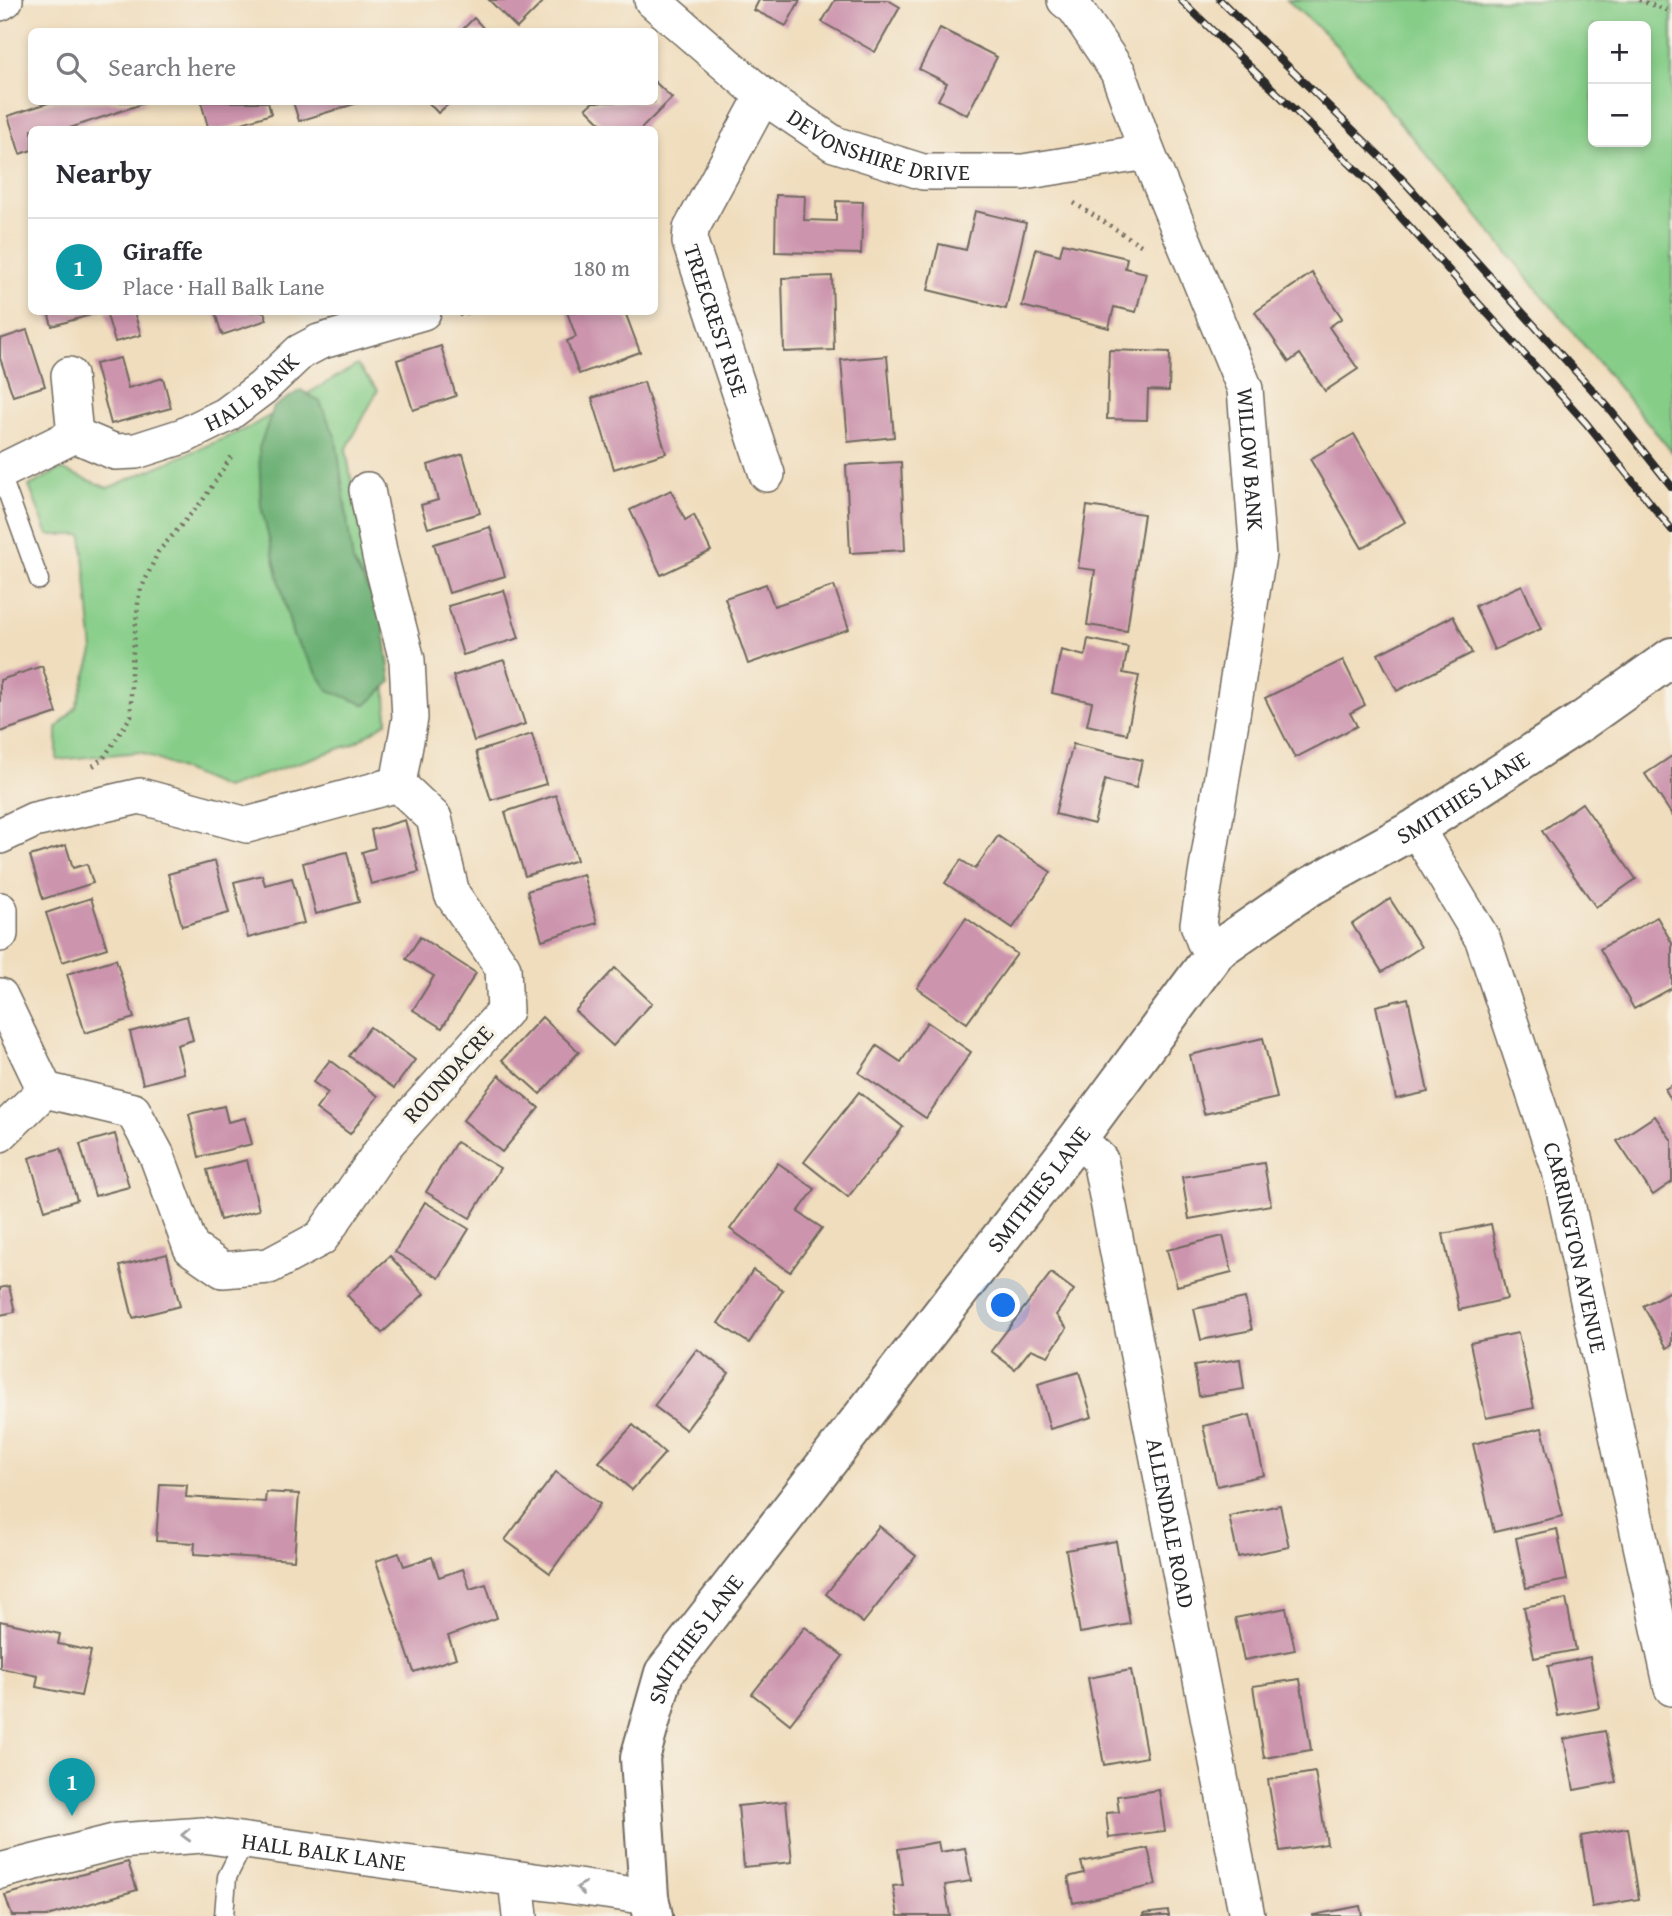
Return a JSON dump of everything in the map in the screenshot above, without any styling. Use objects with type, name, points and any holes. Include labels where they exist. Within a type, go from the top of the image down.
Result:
[{"type":"street","points":[[0,3],[5,0]]},
{"type":"street","name":"DEVONSHIRE DRIVE","points":[[652,0],[763,96],[834,144],[923,172],[1023,172],[1147,152]]},
{"type":"street","name":"WILLOW BANK","points":[[1065,0],[1075,8],[1118,72],[1147,152],[1245,389],[1258,555],[1198,924],[1204,941],[1217,950]]},
{"type":"street","name":"TREECREST RISE","points":[[763,96],[691,229],[690,242],[766,474]]},
{"type":"street","name":"HALL BANK","points":[[75,435],[115,452],[136,451],[183,436],[226,415],[262,388],[300,352],[318,342],[413,315]]},
{"type":"street","points":[[0,472],[75,435],[69,375]]},
{"type":"street","points":[[0,835],[34,820],[139,796],[247,825],[398,784],[410,718],[407,660],[380,556],[367,490]]},
{"type":"street","name":"SMITHIES LANE","points":[[651,1906],[640,1758],[664,1673],[1079,1138],[1217,950],[1304,890],[1416,828],[1582,721],[1670,657]]},
{"type":"street","name":"ROUNDACRE","points":[[45,1090],[133,1111],[157,1156],[191,1248],[223,1270],[269,1266],[321,1238],[386,1144],[505,1011],[503,968],[452,894],[434,818],[398,784]]},
{"type":"street","name":"CARRINGTON AVENUE","points":[[1416,828],[1483,940],[1560,1171],[1672,1688]]},
{"type":"street","points":[[0,910],[0,934]]},
{"type":"street","points":[[0,996],[45,1090],[0,1134]]},
{"type":"street","name":"ALLENDALE ROAD","points":[[1079,1138],[1100,1160],[1247,1916]]},
{"type":"street","name":"HALL BALK LANE","points":[[0,1871],[118,1841],[203,1835],[516,1879],[651,1906]]},
{"type":"street","points":[[516,1879],[520,1916]]},
{"type":"lane","points":[[0,472],[39,580]]},
{"type":"lane","points":[[224,1916],[227,1878],[246,1841]]},
{"type":"path","points":[[1639,0],[1672,12]]},
{"type":"path","points":[[1023,172],[1201,282]]},
{"type":"path","points":[[85,774],[105,756],[131,716],[131,671],[139,594],[158,552],[203,500],[216,480]]},
{"type":"green space","points":[[1287,0],[1672,0],[1672,452],[1330,38]]},
{"type":"green space","points":[[357,365],[378,390],[346,450],[385,665],[387,722],[353,744],[225,788],[140,752],[57,760],[57,728],[76,707],[93,652],[82,535],[48,535],[29,486],[61,469],[108,488],[248,428]]},
{"type":"green space","points":[[301,390],[320,402],[336,438],[353,562],[382,614],[391,682],[366,705],[328,690],[293,636],[261,506],[259,448],[274,407]]},
{"type":"building","points":[[489,0],[545,0],[517,28]]},
{"type":"building","points":[[759,0],[800,0],[786,26],[754,10]]},
{"type":"building","points":[[835,0],[888,0],[900,7],[875,52],[822,22]]},
{"type":"building","points":[[474,18],[483,28],[464,28]]},
{"type":"building","points":[[940,28],[997,57],[967,115],[938,100],[947,83],[919,69]]},
{"type":"building","points":[[658,85],[672,98],[644,126],[604,126],[586,108],[590,105],[658,105]]},
{"type":"building","points":[[42,105],[139,105],[76,126],[28,126],[28,151],[20,154],[8,116]]},
{"type":"building","points":[[202,105],[269,105],[271,114],[233,126],[208,126]]},
{"type":"building","points":[[294,105],[351,105],[299,121]]},
{"type":"building","points":[[431,105],[447,105],[438,113]]},
{"type":"building","points":[[776,195],[805,196],[804,220],[836,221],[836,201],[863,202],[861,254],[775,252]]},
{"type":"building","points":[[975,211],[1026,223],[1006,309],[928,290],[939,244],[966,250]]},
{"type":"building","points":[[1063,243],[1127,258],[1125,268],[1146,273],[1136,312],[1114,307],[1109,328],[1022,306],[1036,249],[1060,255]]},
{"type":"building","points":[[1312,273],[1342,318],[1329,327],[1358,369],[1325,391],[1300,354],[1289,362],[1255,312]]},
{"type":"building","points":[[832,276],[834,350],[784,352],[782,278]]},
{"type":"building","points":[[49,315],[90,315],[52,326]]},
{"type":"building","points":[[107,315],[135,315],[141,335],[115,342]]},
{"type":"building","points":[[216,315],[265,315],[267,320],[222,335]]},
{"type":"building","points":[[568,315],[626,315],[640,352],[579,374],[567,341],[576,337]]},
{"type":"building","points":[[27,330],[45,386],[13,396],[0,358],[0,339]]},
{"type":"building","points":[[441,346],[456,396],[413,410],[397,360]]},
{"type":"building","points":[[1109,350],[1170,352],[1169,391],[1148,390],[1147,420],[1107,419]]},
{"type":"building","points":[[887,356],[894,437],[848,442],[841,360]]},
{"type":"building","points":[[120,358],[128,388],[163,378],[171,408],[111,424],[95,364]]},
{"type":"building","points":[[644,382],[666,453],[614,469],[592,398]]},
{"type":"building","points":[[1354,434],[1405,522],[1362,548],[1310,459]]},
{"type":"building","points":[[463,454],[480,513],[428,528],[421,505],[438,500],[428,465]]},
{"type":"building","points":[[901,462],[905,550],[850,553],[846,465]]},
{"type":"building","points":[[671,490],[685,520],[694,515],[711,551],[661,575],[630,510]]},
{"type":"building","points":[[1087,506],[1144,514],[1127,631],[1087,625],[1095,570],[1078,568]]},
{"type":"building","points":[[490,527],[505,576],[449,593],[434,544]]},
{"type":"building","points":[[766,584],[774,606],[834,586],[849,629],[748,664],[725,598]]},
{"type":"building","points":[[1522,585],[1541,629],[1494,650],[1475,606]]},
{"type":"building","points":[[504,590],[519,638],[463,655],[448,606]]},
{"type":"building","points":[[1453,616],[1472,653],[1397,691],[1378,654]]},
{"type":"building","points":[[1088,639],[1128,647],[1123,673],[1139,676],[1127,734],[1087,725],[1092,702],[1052,693],[1061,650],[1085,656]]},
{"type":"building","points":[[504,660],[525,724],[474,741],[453,676]]},
{"type":"building","points":[[1343,660],[1365,705],[1350,713],[1357,726],[1295,758],[1265,698]]},
{"type":"building","points":[[42,666],[57,713],[0,732],[0,680]]},
{"type":"building","points":[[532,734],[546,784],[491,800],[476,752]]},
{"type":"building","points":[[1073,744],[1142,760],[1136,788],[1105,780],[1094,824],[1055,814]]},
{"type":"building","points":[[1672,756],[1672,815],[1645,774]]},
{"type":"building","points":[[556,795],[577,860],[525,876],[505,812]]},
{"type":"building","points":[[1582,803],[1636,879],[1596,907],[1542,831]]},
{"type":"building","points":[[405,820],[419,872],[371,884],[362,852],[375,848],[371,830]]},
{"type":"building","points":[[998,836],[1051,872],[1013,928],[945,883],[961,860],[975,869]]},
{"type":"building","points":[[66,845],[73,868],[87,864],[93,883],[43,899],[30,856]]},
{"type":"building","points":[[347,852],[359,902],[316,914],[303,863]]},
{"type":"building","points":[[215,861],[229,913],[182,926],[168,874]]},
{"type":"building","points":[[583,874],[597,923],[542,940],[527,891]]},
{"type":"building","points":[[262,875],[265,885],[292,878],[304,923],[248,938],[234,882]]},
{"type":"building","points":[[91,898],[107,948],[62,962],[46,913]]},
{"type":"building","points":[[1390,899],[1421,947],[1382,972],[1352,924]]},
{"type":"building","points":[[1657,917],[1672,943],[1672,988],[1634,1009],[1600,949]]},
{"type":"building","points":[[966,918],[1017,954],[967,1023],[917,988]]},
{"type":"building","points":[[420,937],[476,973],[442,1028],[413,1010],[434,976],[406,959]]},
{"type":"building","points":[[116,959],[134,1018],[85,1033],[67,974]]},
{"type":"building","points":[[615,968],[652,1003],[613,1046],[575,1011]]},
{"type":"building","points":[[1408,998],[1428,1092],[1396,1099],[1376,1006]]},
{"type":"building","points":[[187,1016],[193,1040],[177,1045],[184,1073],[143,1084],[130,1032]]},
{"type":"building","points":[[542,1017],[579,1052],[540,1094],[502,1060]]},
{"type":"building","points":[[927,1022],[971,1052],[926,1118],[859,1073],[877,1046],[901,1062]]},
{"type":"building","points":[[370,1027],[415,1060],[394,1088],[349,1056]]},
{"type":"building","points":[[1263,1038],[1277,1098],[1204,1114],[1190,1055]]},
{"type":"building","points":[[330,1060],[378,1096],[350,1134],[316,1109],[328,1093],[313,1082]]},
{"type":"building","points":[[499,1075],[539,1108],[502,1152],[463,1120]]},
{"type":"building","points":[[1672,1085],[1672,1101],[1665,1089]]},
{"type":"building","points":[[859,1092],[903,1127],[848,1197],[804,1162]]},
{"type":"building","points":[[224,1106],[228,1122],[245,1118],[252,1144],[199,1157],[189,1114]]},
{"type":"building","points":[[1655,1116],[1672,1141],[1672,1182],[1653,1195],[1617,1141]]},
{"type":"building","points":[[115,1134],[129,1187],[95,1196],[80,1144]]},
{"type":"building","points":[[456,1142],[500,1168],[470,1218],[426,1192]]},
{"type":"building","points":[[61,1148],[77,1200],[45,1210],[29,1158]]},
{"type":"building","points":[[247,1160],[259,1210],[220,1220],[207,1170]]},
{"type":"building","points":[[778,1163],[815,1189],[798,1212],[822,1228],[790,1272],[730,1229]]},
{"type":"building","points":[[1264,1163],[1271,1205],[1189,1219],[1182,1177]]},
{"type":"building","points":[[425,1202],[469,1229],[439,1278],[395,1252]]},
{"type":"building","points":[[1491,1224],[1507,1299],[1459,1310],[1443,1234]]},
{"type":"building","points":[[1223,1236],[1232,1272],[1177,1286],[1167,1250]]},
{"type":"building","points":[[167,1254],[180,1306],[133,1318],[120,1266]]},
{"type":"building","points":[[390,1256],[424,1294],[382,1333],[347,1295]]},
{"type":"building","points":[[753,1270],[783,1290],[749,1343],[718,1323]]},
{"type":"building","points":[[1051,1273],[1074,1290],[1056,1315],[1067,1328],[1048,1356],[1031,1349],[1015,1369],[991,1351]]},
{"type":"building","points":[[9,1286],[15,1312],[0,1315],[0,1288]]},
{"type":"building","points":[[1672,1290],[1672,1345],[1667,1348],[1643,1306]]},
{"type":"building","points":[[1245,1298],[1252,1330],[1201,1340],[1194,1309]]},
{"type":"building","points":[[1518,1333],[1534,1408],[1486,1418],[1470,1343]]},
{"type":"building","points":[[697,1349],[729,1373],[686,1430],[654,1406]]},
{"type":"building","points":[[1240,1359],[1244,1389],[1199,1396],[1194,1366]]},
{"type":"building","points":[[1079,1372],[1092,1417],[1050,1429],[1038,1384]]},
{"type":"building","points":[[1250,1415],[1264,1475],[1217,1486],[1203,1426]]},
{"type":"building","points":[[633,1425],[665,1453],[632,1490],[599,1462]]},
{"type":"building","points":[[1542,1428],[1563,1516],[1494,1532],[1473,1444]]},
{"type":"building","points":[[556,1472],[600,1504],[550,1573],[505,1540]]},
{"type":"building","points":[[160,1484],[187,1485],[186,1497],[265,1502],[266,1492],[299,1494],[294,1560],[194,1554],[195,1543],[156,1541]]},
{"type":"building","points":[[1280,1505],[1289,1547],[1238,1557],[1229,1516]]},
{"type":"building","points":[[879,1526],[916,1556],[863,1623],[826,1594]]},
{"type":"building","points":[[1557,1529],[1567,1580],[1526,1588],[1516,1538]]},
{"type":"building","points":[[1116,1541],[1130,1624],[1080,1633],[1066,1550]]},
{"type":"building","points":[[399,1553],[404,1566],[432,1557],[439,1577],[463,1569],[470,1589],[486,1584],[497,1618],[448,1636],[456,1658],[414,1672],[376,1561]]},
{"type":"building","points":[[1566,1599],[1576,1650],[1534,1658],[1524,1607]]},
{"type":"building","points":[[1286,1608],[1295,1650],[1244,1660],[1235,1618]]},
{"type":"building","points":[[0,1621],[60,1634],[58,1644],[91,1651],[81,1696],[36,1687],[38,1676],[0,1668]]},
{"type":"building","points":[[805,1627],[843,1656],[790,1724],[752,1694]]},
{"type":"building","points":[[1590,1657],[1600,1708],[1558,1716],[1548,1666]]},
{"type":"building","points":[[1131,1670],[1147,1757],[1104,1765],[1088,1678]]},
{"type":"building","points":[[1300,1679],[1311,1750],[1264,1758],[1253,1686]]},
{"type":"building","points":[[1605,1731],[1616,1782],[1574,1790],[1564,1739]]},
{"type":"building","points":[[1315,1772],[1327,1844],[1280,1851],[1268,1780]]},
{"type":"building","points":[[1159,1790],[1165,1831],[1109,1838],[1106,1813],[1119,1812],[1117,1796]]},
{"type":"building","points":[[786,1801],[792,1862],[744,1867],[738,1806]]},
{"type":"building","points":[[1628,1828],[1639,1899],[1592,1907],[1581,1836]]},
{"type":"building","points":[[938,1842],[940,1852],[965,1848],[971,1881],[945,1885],[950,1916],[898,1916],[893,1886],[903,1885],[898,1849]]},
{"type":"building","points":[[1148,1848],[1156,1885],[1073,1903],[1068,1877],[1084,1873],[1081,1862]]},
{"type":"building","points":[[128,1862],[137,1890],[47,1916],[12,1916],[5,1895]]},
{"type":"building","points":[[1360,1906],[1362,1916],[1313,1916],[1313,1915]]},
{"type":"building","points":[[1168,1911],[1169,1916],[1143,1916],[1143,1914]]},
{"type":"railway","points":[[1181,0],[1373,186],[1586,423],[1672,530]]},
{"type":"railway","points":[[1220,0],[1392,168],[1607,406],[1672,487]]},
{"type":"place","name":"Giraffe","points":[[72,1816]]}]
